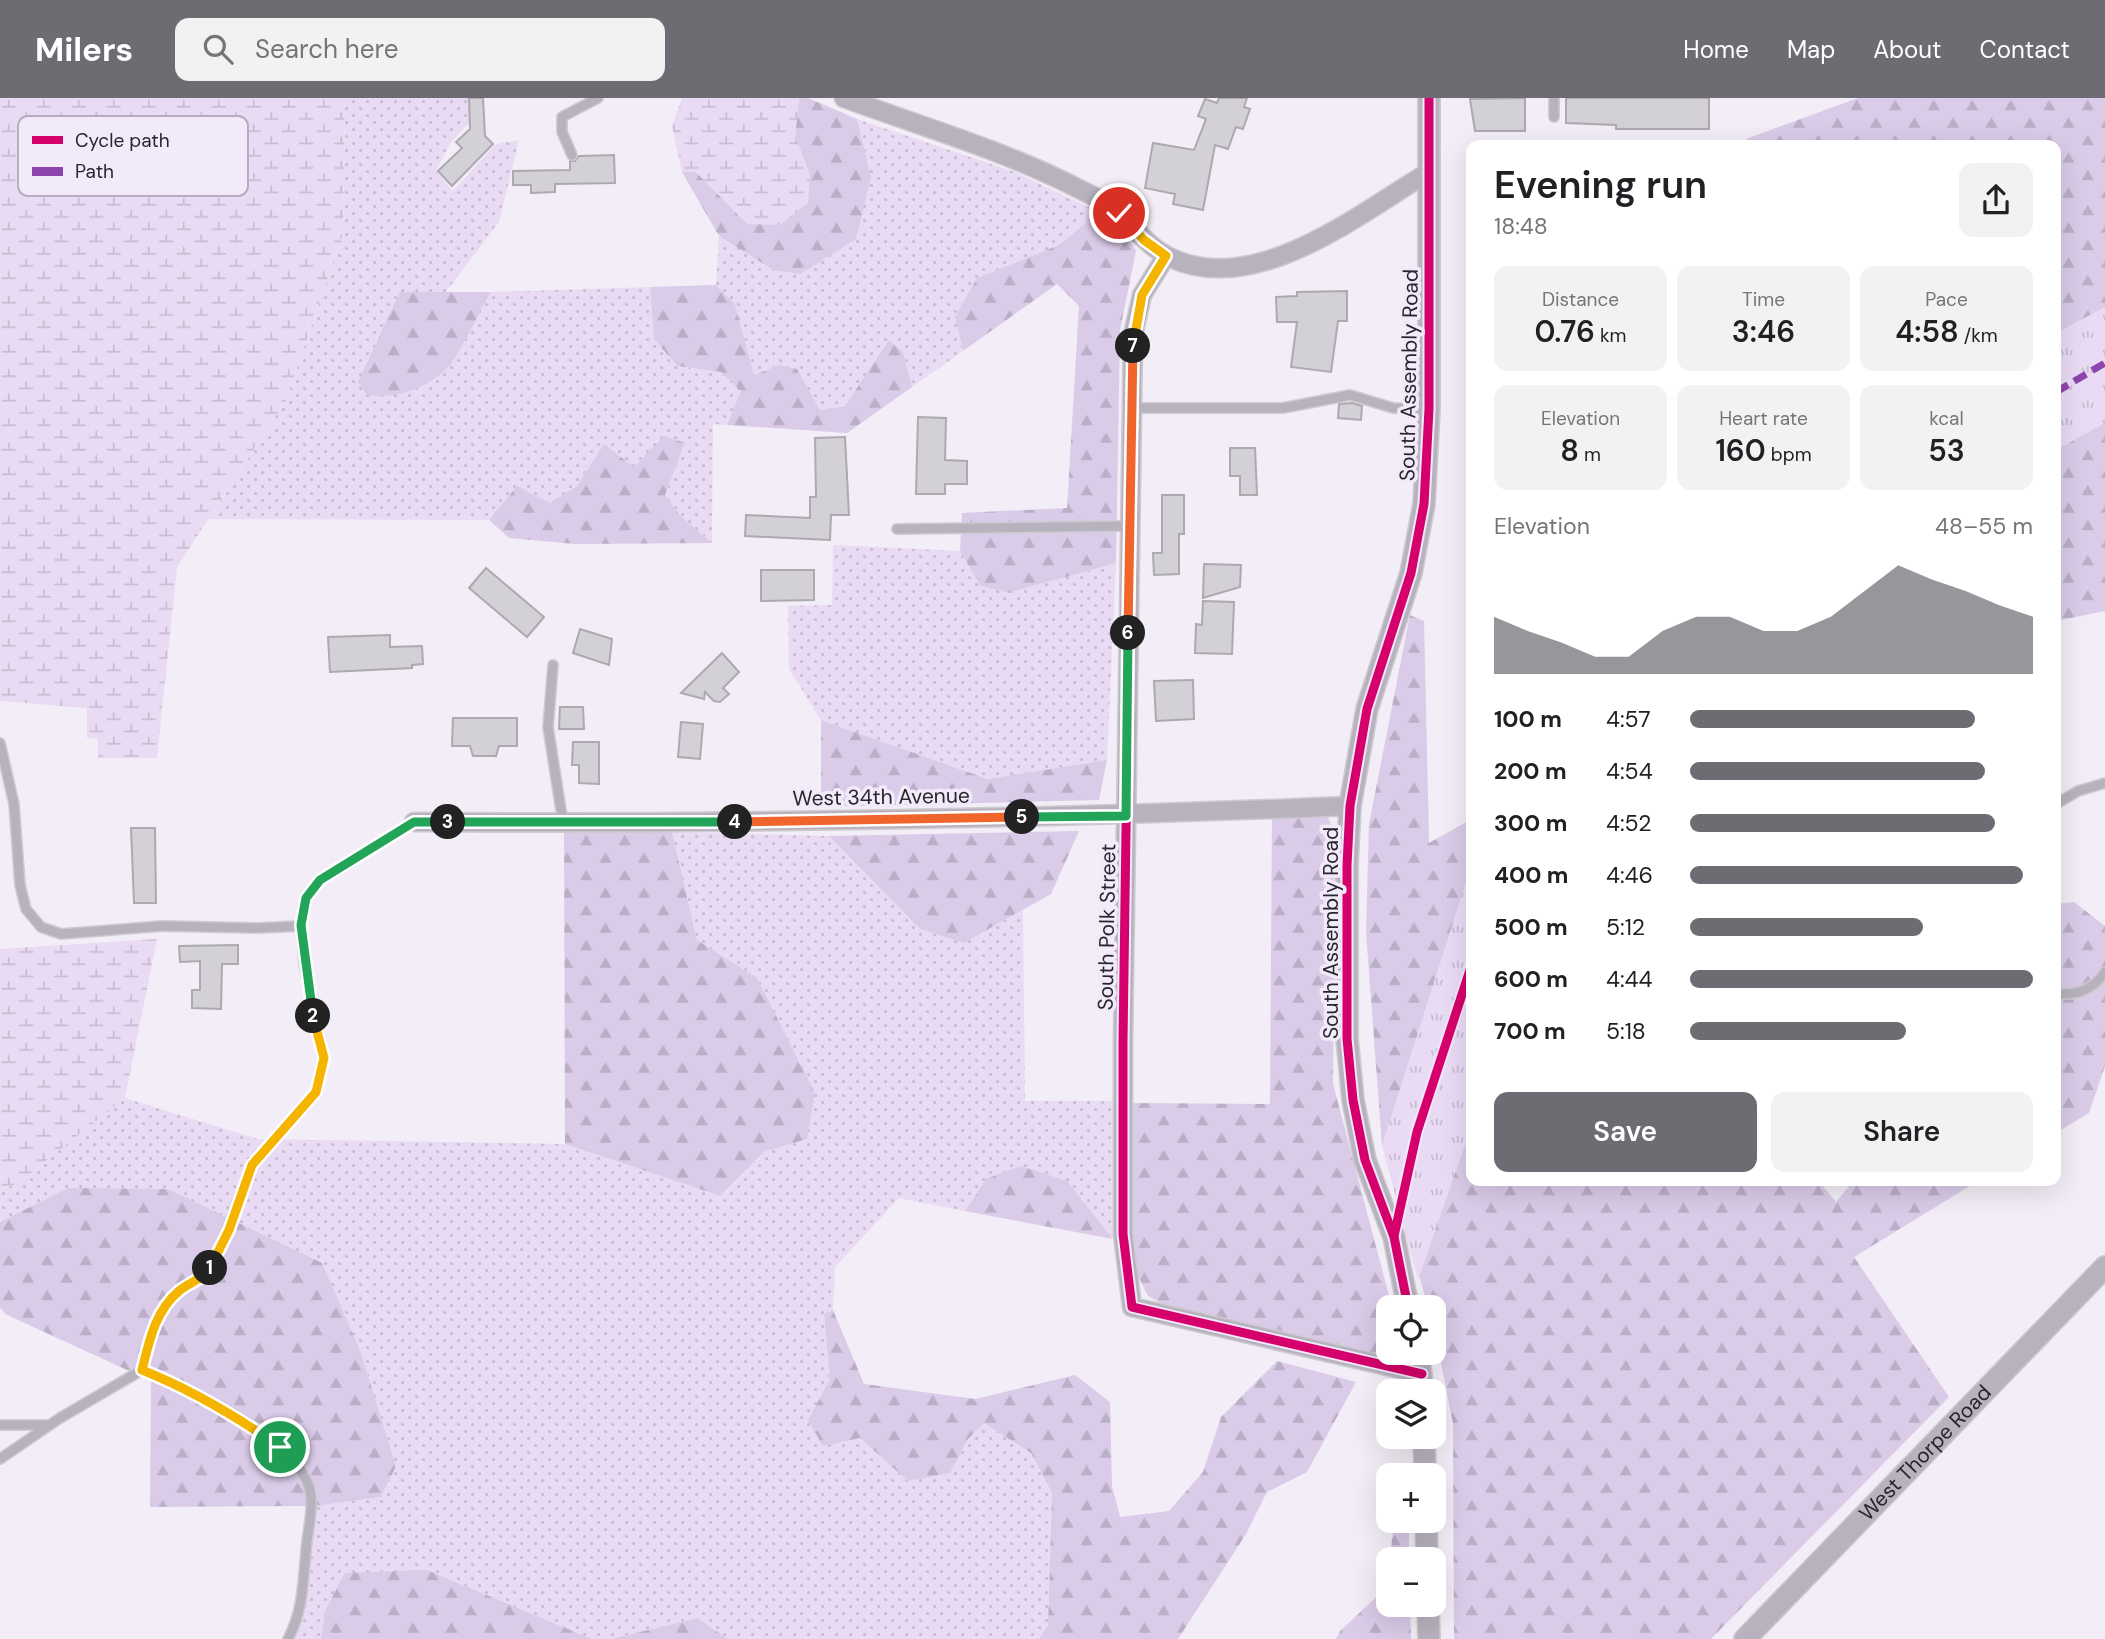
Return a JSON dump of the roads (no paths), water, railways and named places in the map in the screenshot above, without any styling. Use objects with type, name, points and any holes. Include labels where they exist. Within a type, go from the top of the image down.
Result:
[{"type":"street","points":[[844,98],[1018,162],[1083,190],[1119,213],[1144,240],[1166,256],[1193,268],[1221,270],[1275,259],[1305,246],[1429,172]]},
{"type":"street","name":"South Assembly Road","points":[[1406,1295],[1394,1237],[1365,1160],[1353,1100],[1347,1039],[1350,806],[1367,709],[1413,562],[1424,504],[1429,408],[1429,98]]},
{"type":"street","name":"South Polk Street","points":[[1166,256],[1142,295],[1133,335],[1123,1234],[1132,1307],[1408,1379]]},
{"type":"street","name":"West 34th Avenue","points":[[414,822],[563,823],[1126,816],[1350,806]]},
{"type":"street","name":"West Thorpe Road","points":[[1745,1639],[2105,1266]]},
{"type":"street","points":[[1428,1617],[1429,1639]]},
{"type":"lane","points":[[572,155],[562,132],[562,117],[598,98]]},
{"type":"lane","points":[[1554,98],[1554,117]]},
{"type":"lane","points":[[1133,408],[1283,408],[1350,395],[1393,408],[1429,408]]},
{"type":"lane","points":[[897,529],[1129,526]]},
{"type":"lane","points":[[553,665],[548,727],[563,823]]},
{"type":"lane","points":[[0,743],[15,804],[20,885],[26,909],[33,921],[41,927],[61,934],[162,926],[301,926]]},
{"type":"lane","points":[[2061,801],[2078,790],[2105,783]]},
{"type":"lane","points":[[0,1459],[48,1425],[142,1370],[153,1327],[163,1312],[178,1292],[205,1276],[215,1259],[252,1165],[316,1092],[324,1058],[304,964],[301,926],[306,898],[320,880],[414,822]]},
{"type":"lane","points":[[2061,994],[2074,995],[2098,984],[2105,972]]},
{"type":"lane","points":[[142,1370],[178,1384],[234,1415],[280,1447],[301,1472],[310,1489],[303,1586],[296,1623],[288,1639]]},
{"type":"lane","points":[[0,1426],[48,1425]]}]
